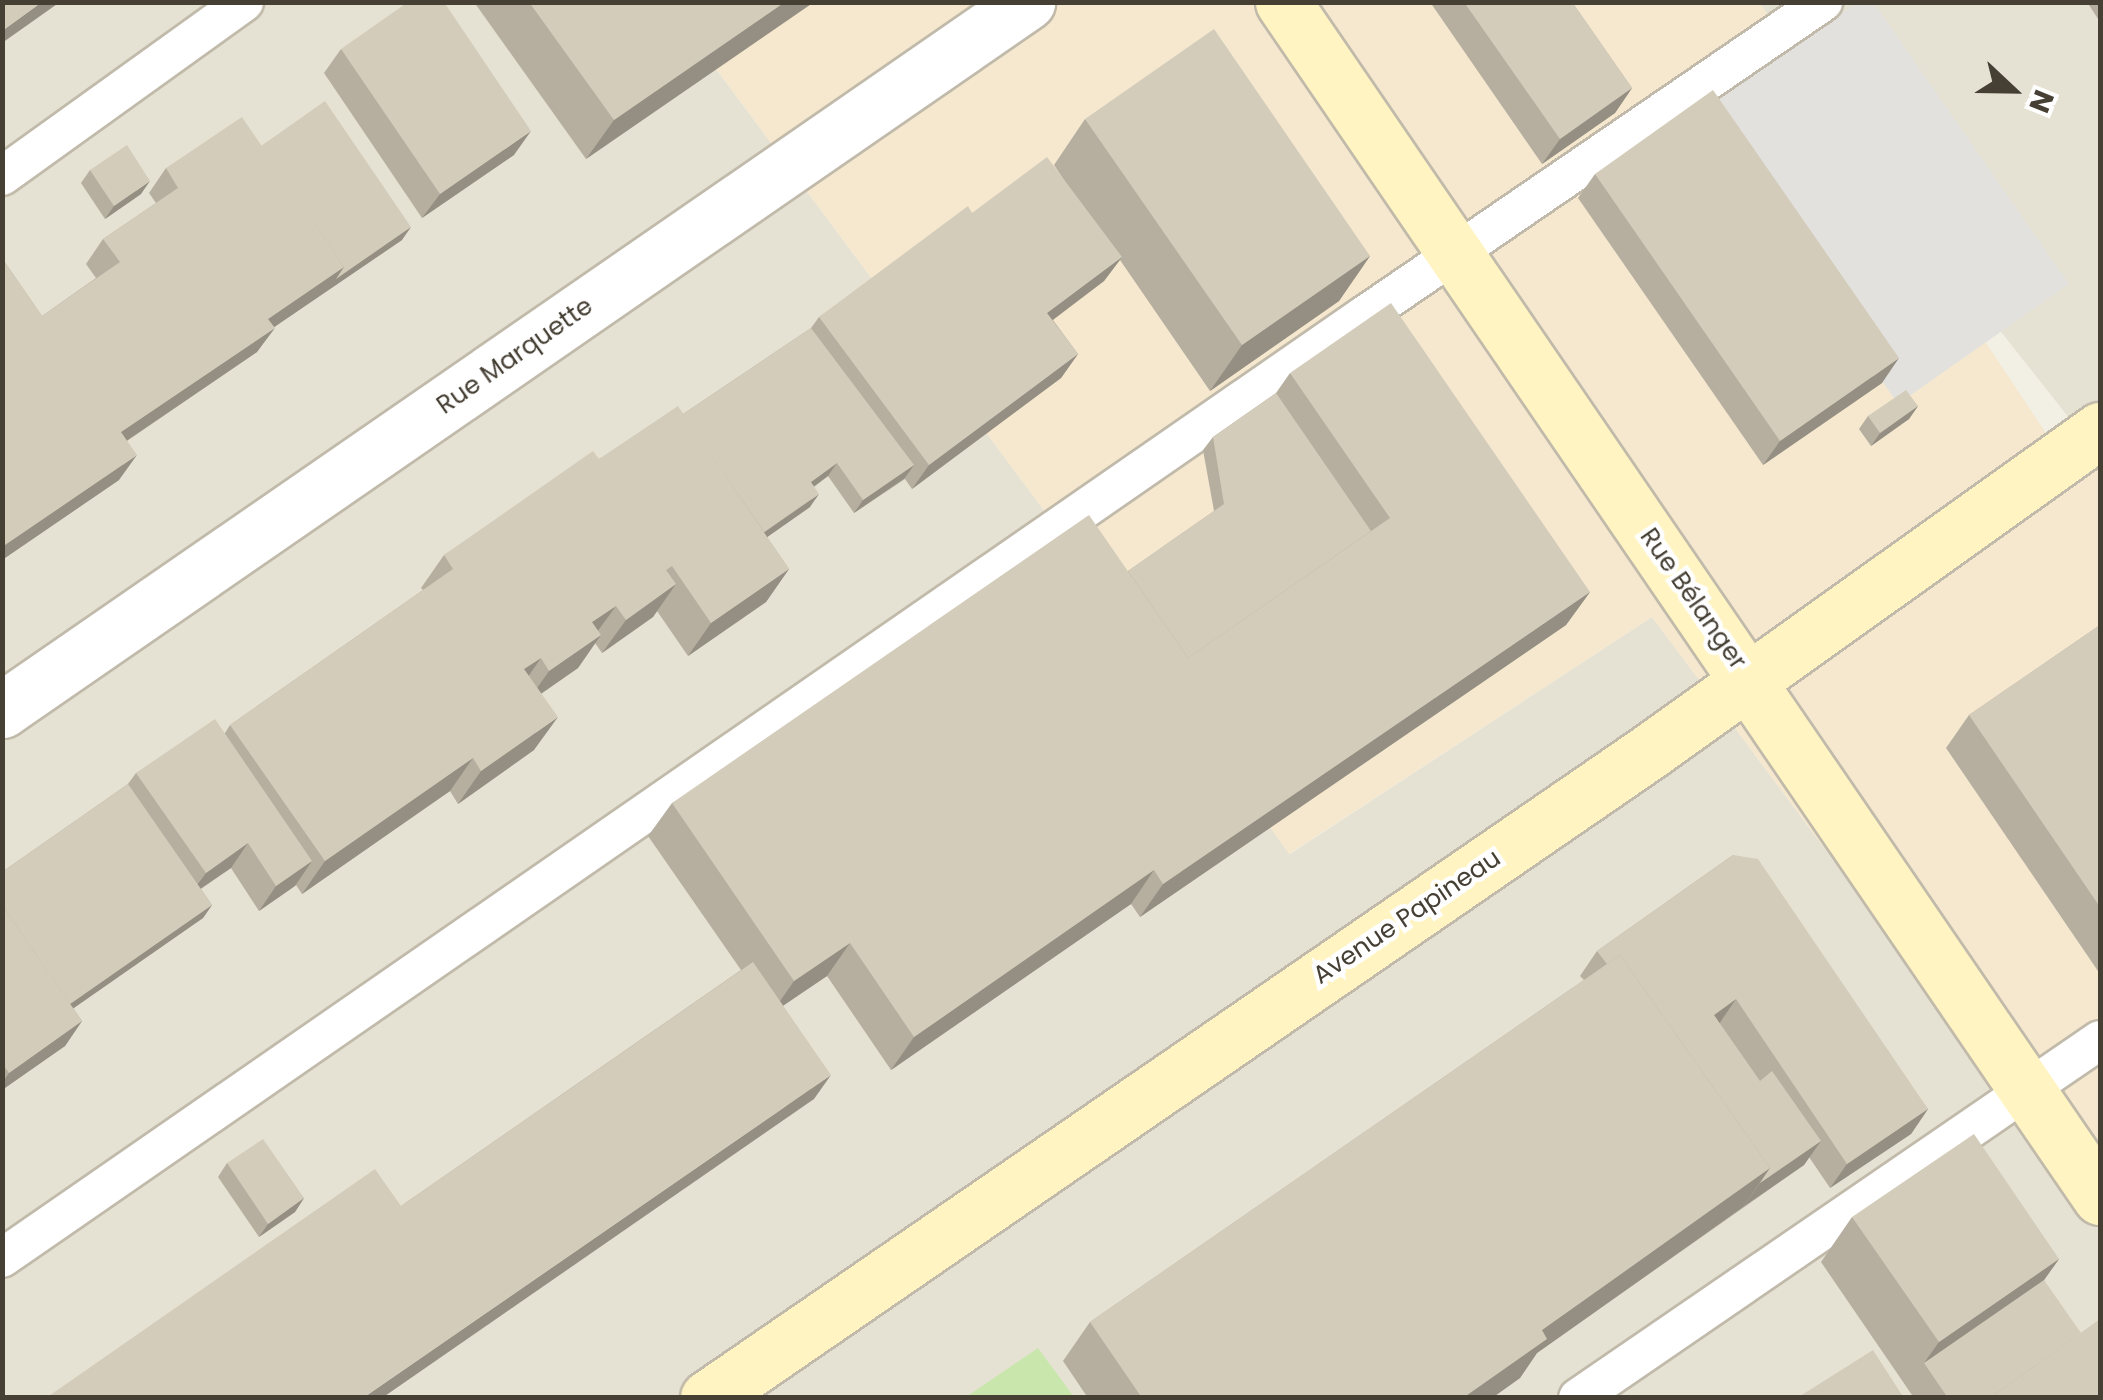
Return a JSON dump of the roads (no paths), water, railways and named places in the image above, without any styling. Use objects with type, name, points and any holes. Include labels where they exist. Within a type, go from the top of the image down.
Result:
[{"type":"main road","name":"Rue Bélanger","points":[[1282,2],[1749,678],[2100,1197]]},
{"type":"main road","name":"Avenue Papineau","points":[[708,1398],[1749,678],[2100,430]]},
{"type":"street","name":"Rue Marquette","points":[[2,710],[1027,2]]},
{"type":"lane","points":[[2,176],[244,2]]},
{"type":"lane","points":[[2,1258],[1824,2]]},
{"type":"lane","points":[[1578,1398],[2100,1040]]}]
